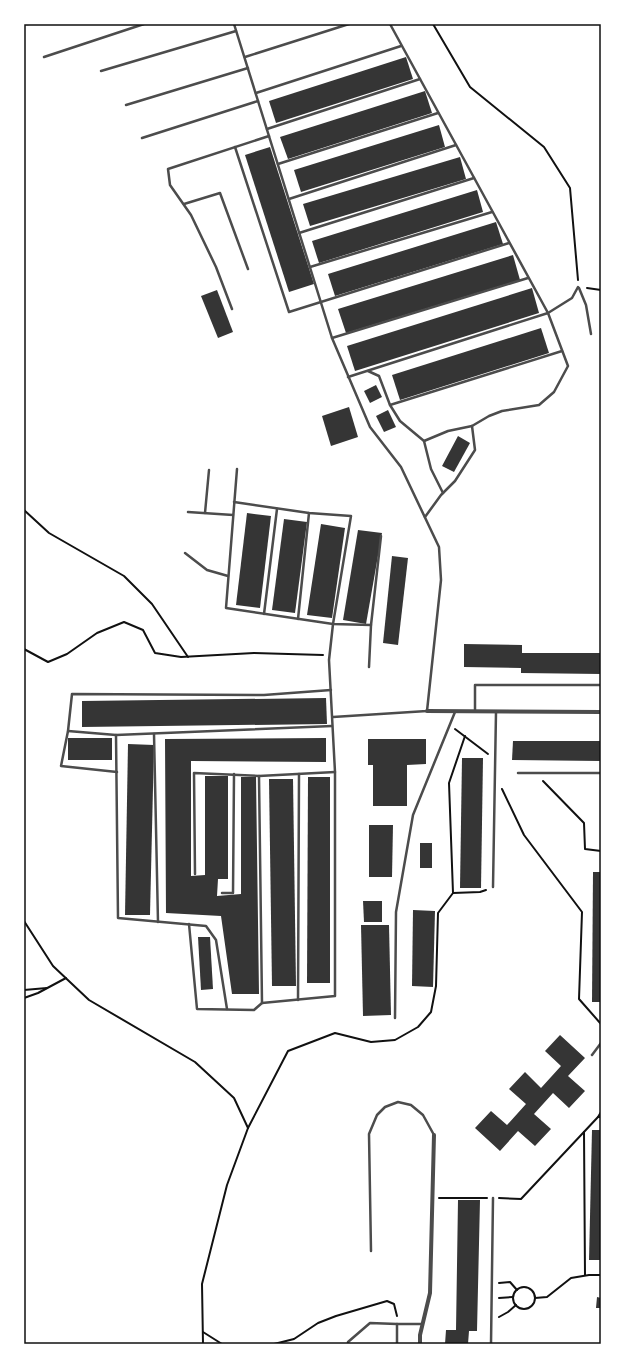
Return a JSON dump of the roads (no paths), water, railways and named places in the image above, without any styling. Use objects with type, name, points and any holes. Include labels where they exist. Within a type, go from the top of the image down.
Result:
[{"type":"street","points":[[427,711],[601,712]]},
{"type":"street","points":[[420,1344],[422,1324],[430,1293],[434,1135]]},
{"type":"lane","points":[[44,57],[144,24]]},
{"type":"lane","points":[[234,24],[332,338],[370,427],[401,467],[439,547],[441,580],[427,711],[333,717]]},
{"type":"lane","points":[[244,57],[349,24]]},
{"type":"lane","points":[[390,24],[548,313],[568,366],[554,392],[539,405],[502,411],[489,416],[472,426],[448,431],[424,441]]},
{"type":"lane","points":[[101,71],[236,31]]},
{"type":"lane","points":[[256,93],[401,46]]},
{"type":"lane","points":[[126,105],[248,68]]},
{"type":"lane","points":[[267,129],[420,79]]},
{"type":"lane","points":[[142,138],[258,101]]},
{"type":"lane","points":[[278,164],[438,113]]},
{"type":"lane","points":[[232,309],[216,267],[191,215],[170,185],[168,169],[269,136]]},
{"type":"lane","points":[[289,199],[456,145]]},
{"type":"lane","points":[[235,147],[289,312],[509,243]]},
{"type":"lane","points":[[299,233],[474,178]]},
{"type":"lane","points":[[184,204],[220,193],[248,269]]},
{"type":"lane","points":[[310,267],[492,212]]},
{"type":"lane","points":[[332,338],[528,278]]},
{"type":"lane","points":[[348,377],[548,313],[572,298],[578,287],[586,305],[591,334]]},
{"type":"lane","points":[[390,405],[562,350]]},
{"type":"lane","points":[[368,371],[378,376],[390,405],[400,421],[424,441],[431,469],[443,493]]},
{"type":"lane","points":[[425,517],[443,493],[455,481],[475,450],[472,426]]},
{"type":"lane","points":[[237,469],[226,608],[332,624],[370,625]]},
{"type":"lane","points":[[205,513],[209,470]]},
{"type":"lane","points":[[189,924],[197,1009],[254,1010],[262,1003],[336,996],[335,772],[329,656],[332,624],[351,516],[309,513],[234,502]]},
{"type":"lane","points":[[264,614],[277,509]]},
{"type":"lane","points":[[188,512],[234,514]]},
{"type":"lane","points":[[298,619],[309,513]]},
{"type":"lane","points":[[369,667],[370,625],[381,536]]},
{"type":"lane","points":[[184,553],[207,570],[228,576]]},
{"type":"lane","points":[[475,712],[475,685],[601,685]]},
{"type":"lane","points":[[117,772],[60,766],[68,731],[72,694],[264,695],[331,690]]},
{"type":"lane","points":[[395,1018],[396,912],[413,815],[455,712]]},
{"type":"lane","points":[[493,887],[496,712]]},
{"type":"lane","points":[[68,731],[116,735],[332,726]]},
{"type":"lane","points":[[154,734],[158,922]]},
{"type":"lane","points":[[116,735],[118,918],[206,926],[216,940],[227,1009]]},
{"type":"lane","points":[[195,874],[194,773],[259,776],[335,772]]},
{"type":"lane","points":[[518,773],[601,773]]},
{"type":"lane","points":[[222,893],[233,893],[234,774]]},
{"type":"lane","points":[[298,1000],[299,774]]},
{"type":"lane","points":[[259,776],[262,1003]]},
{"type":"lane","points":[[592,1055],[601,1043]]},
{"type":"lane","points":[[371,1250],[369,1134],[377,1115],[385,1107],[398,1102],[411,1105],[423,1115],[434,1135]]},
{"type":"lane","points":[[491,1344],[493,1198]]},
{"type":"lane","points":[[348,1344],[348,1342],[370,1323],[422,1324]]},
{"type":"lane","points":[[396,1324],[396,1344]]}]
